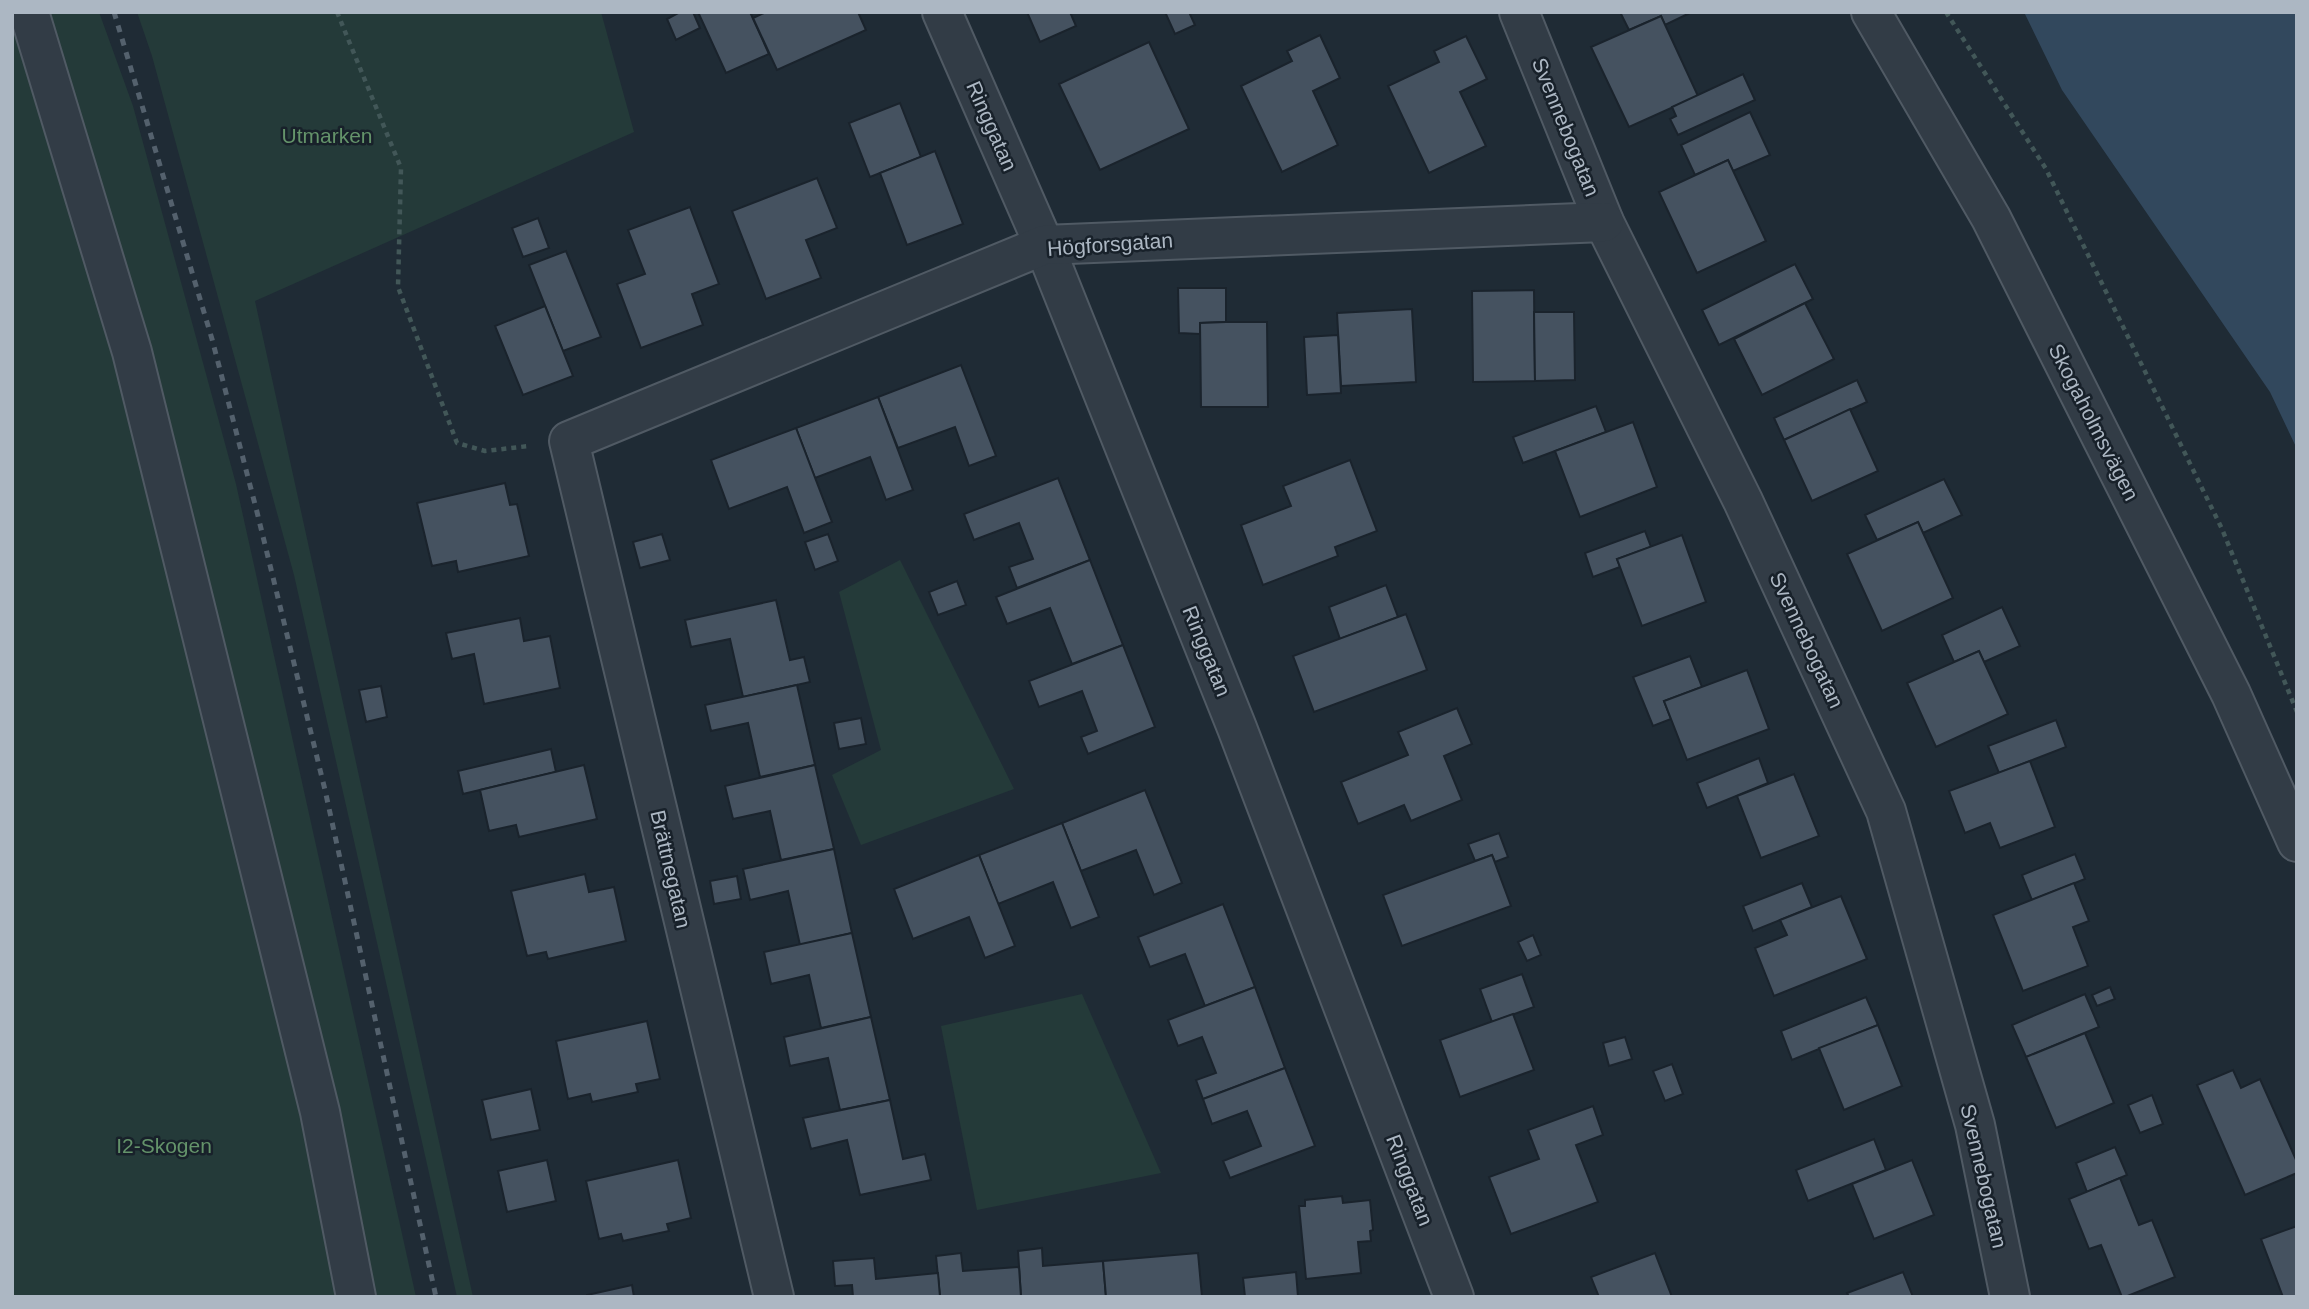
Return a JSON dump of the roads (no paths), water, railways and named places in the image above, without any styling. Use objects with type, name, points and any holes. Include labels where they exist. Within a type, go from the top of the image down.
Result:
[{"type":"street","points":[[29,12],[132,352],[320,1112],[356,1297]]},
{"type":"street","name":"Ringgatan","points":[[942,12],[1044,245],[1237,728],[1454,1297]]},
{"type":"street","name":"Svennebogatan","points":[[1519,12],[1604,222],[1743,501],[1886,811],[1975,1125],[2010,1297]]},
{"type":"street","name":"Skogaholmsvägen","points":[[1871,12],[1991,218],[2231,694],[2297,842]]},
{"type":"street","name":"Högforsgatan","points":[[569,441],[1044,245],[1604,222]]},
{"type":"street","name":"Brättnegatan","points":[[569,441],[774,1297]]},
{"type":"water","points":[[2024,12],[2297,12],[2297,449],[2270,392],[2062,90]]},
{"type":"railway","points":[[114,12],[212,339],[257,512],[325,790],[436,1297]]},
{"type":"park label","name":"Utmarken","points":[[327,135]]},
{"type":"park label","name":"I2-Skogen","points":[[164,1145]]}]
